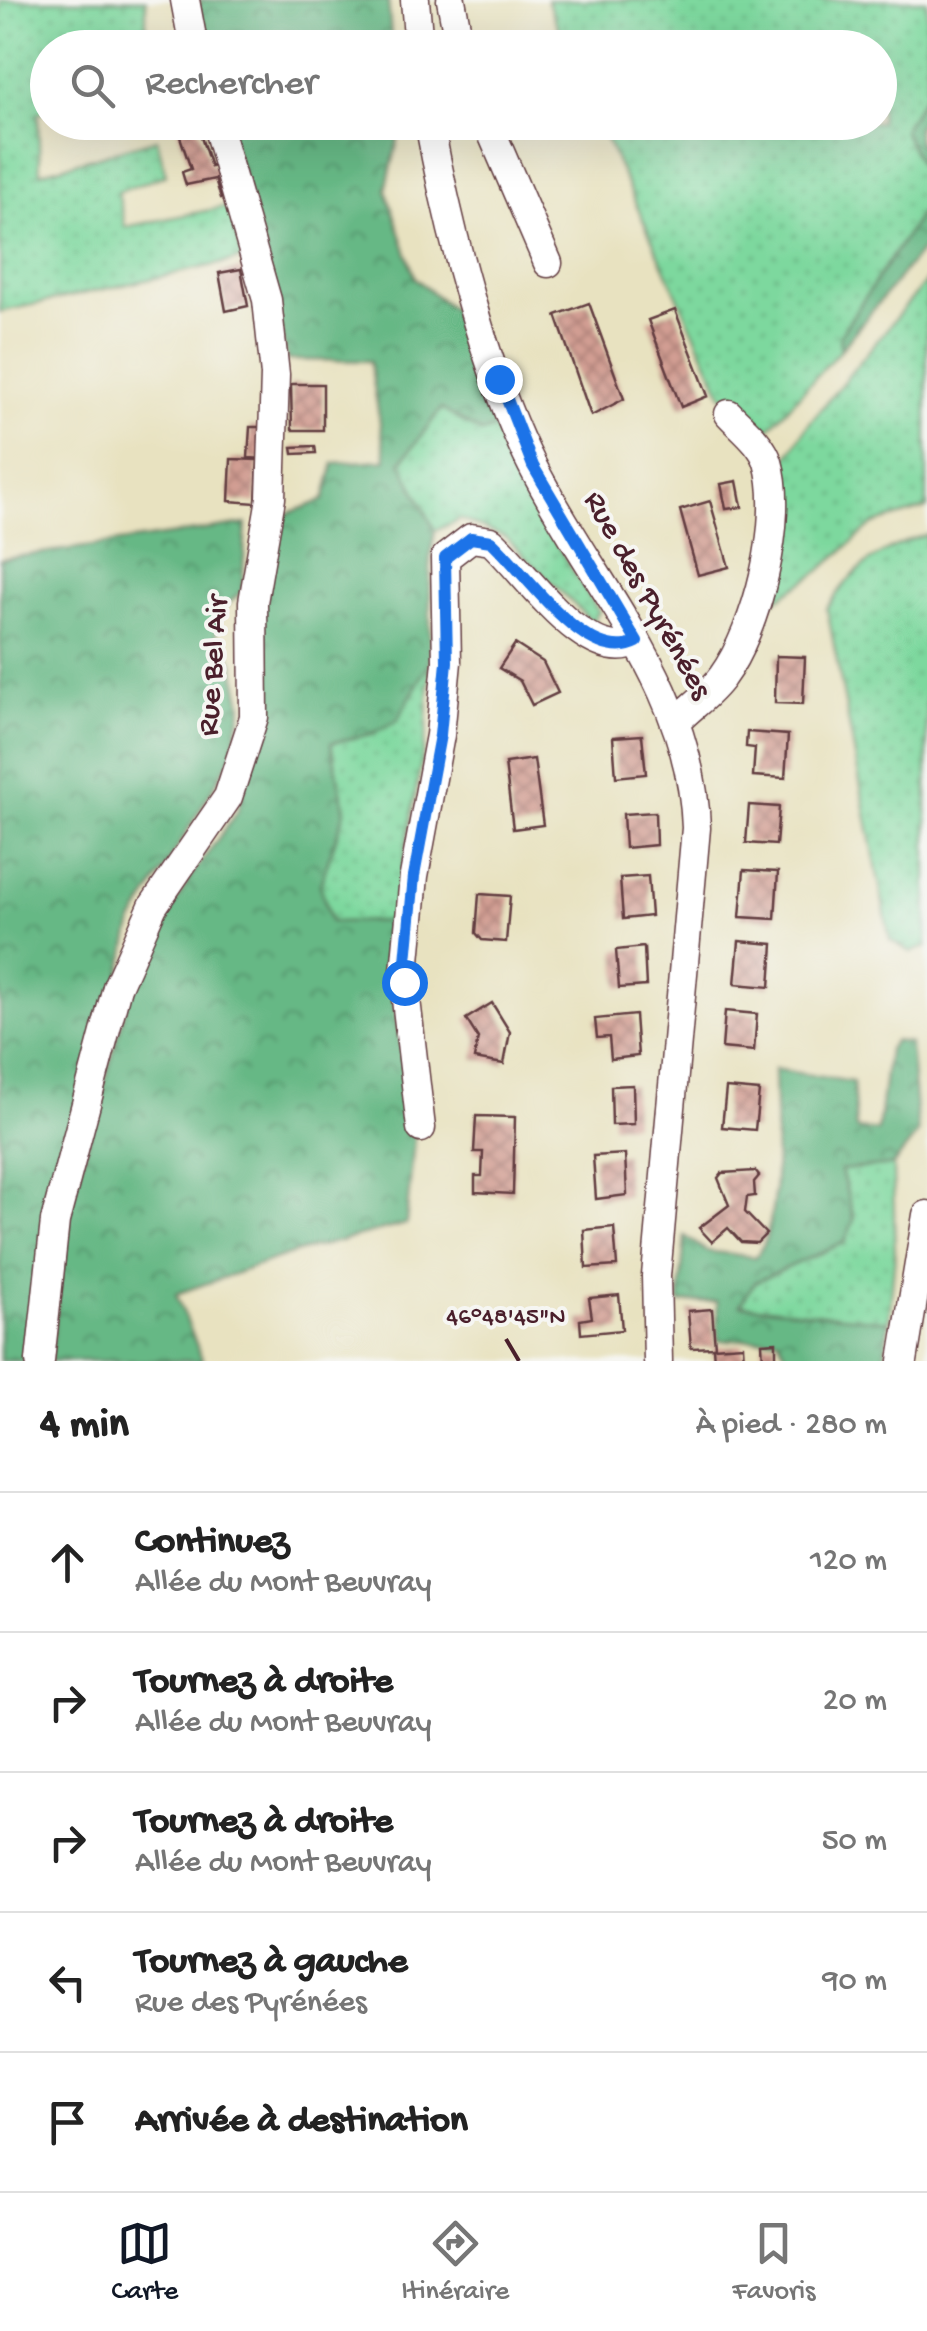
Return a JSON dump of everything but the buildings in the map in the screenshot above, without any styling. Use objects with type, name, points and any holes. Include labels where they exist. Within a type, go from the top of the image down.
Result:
[{"type":"street","points":[[185,0],[191,30]]},
{"type":"street","points":[[415,0],[417,30]]},
{"type":"street","points":[[452,0],[457,30]]},
{"type":"street","name":"Rue Bel Air","points":[[40,1361],[55,1221],[71,1147],[117,987],[153,906],[228,798],[254,718],[253,602],[272,498],[275,374],[267,300],[221,140]]},
{"type":"street","name":"Rue des Pyrénées","points":[[432,140],[459,249],[517,432],[678,720],[695,792],[696,828],[656,1276],[658,1361]]},
{"type":"street","points":[[495,140],[548,263]]},
{"type":"street","points":[[678,720],[722,678],[752,620],[760,591],[772,500],[768,460],[729,414]]},
{"type":"street","points":[[421,1128],[404,982],[414,876],[440,735],[447,662],[445,558],[471,538],[491,541],[591,642],[618,649],[637,642]]},
{"type":"street","points":[[902,1361],[927,1215]]},
{"type":"green space","points":[[0,0],[146,0],[146,30],[30,30],[30,140],[39,140],[40,173],[157,140],[166,175],[118,192],[125,227],[230,206],[242,259],[0,312]]},
{"type":"green space","points":[[200,0],[388,0],[391,30],[203,30]]},
{"type":"green space","points":[[547,0],[927,0],[927,91],[903,130],[927,180],[927,204],[840,335],[841,349],[766,432],[722,394],[607,140],[897,140],[897,30],[559,30]]},
{"type":"green space","points":[[927,91],[927,112],[917,128],[918,140],[927,153],[927,180],[903,130]]},
{"type":"green space","points":[[231,140],[398,140],[386,190],[415,278],[452,309],[496,428],[482,433],[441,409],[401,462],[435,531],[430,559],[430,661],[397,721],[371,734],[331,743],[345,811],[320,885],[331,922],[393,921],[391,978],[414,1140],[406,1224],[297,1252],[176,1294],[203,1361],[50,1361],[69,1209],[137,968],[192,875],[237,812],[264,725],[261,611],[276,518],[324,500],[334,463],[386,460],[370,361],[287,360],[262,242]]},
{"type":"green space","points":[[927,204],[927,243],[841,349],[840,335]]},
{"type":"green space","points":[[927,280],[927,508],[873,524],[820,571],[768,605],[781,468],[807,426]]},
{"type":"green space","points":[[441,409],[482,433],[496,428],[545,527],[599,612],[592,622],[505,537],[460,519],[435,531],[401,463]]},
{"type":"green space","points":[[246,524],[242,591],[219,613],[216,638],[233,661],[242,705],[232,756],[133,922],[27,1361],[0,1361],[0,559]]},
{"type":"green space","points":[[927,535],[927,947],[911,952],[890,940],[827,609],[846,582],[869,562],[896,546]]},
{"type":"green space","points":[[430,661],[427,729],[393,921],[332,923],[320,885],[345,811],[331,743],[371,732],[394,719]]},
{"type":"green space","points":[[894,1041],[910,1043],[918,1133],[893,1165],[841,1170],[854,1220],[845,1242],[755,1282],[740,1305],[889,1321],[884,1361],[789,1361],[778,1338],[718,1341],[717,1301],[679,1303],[685,1236],[706,1251],[755,1257],[764,1242],[774,1196],[774,1069],[853,1082],[856,1129],[878,1131],[888,1049]]},
{"type":"green space","points":[[893,1165],[895,1254],[889,1321],[739,1306],[755,1282],[845,1242],[854,1219],[841,1170]]},
{"type":"route","points":[[404,982],[414,876],[440,735],[447,662],[444,574],[445,558],[451,548],[471,538],[491,541],[591,642],[618,649],[637,642],[533,466],[499,379]]}]
